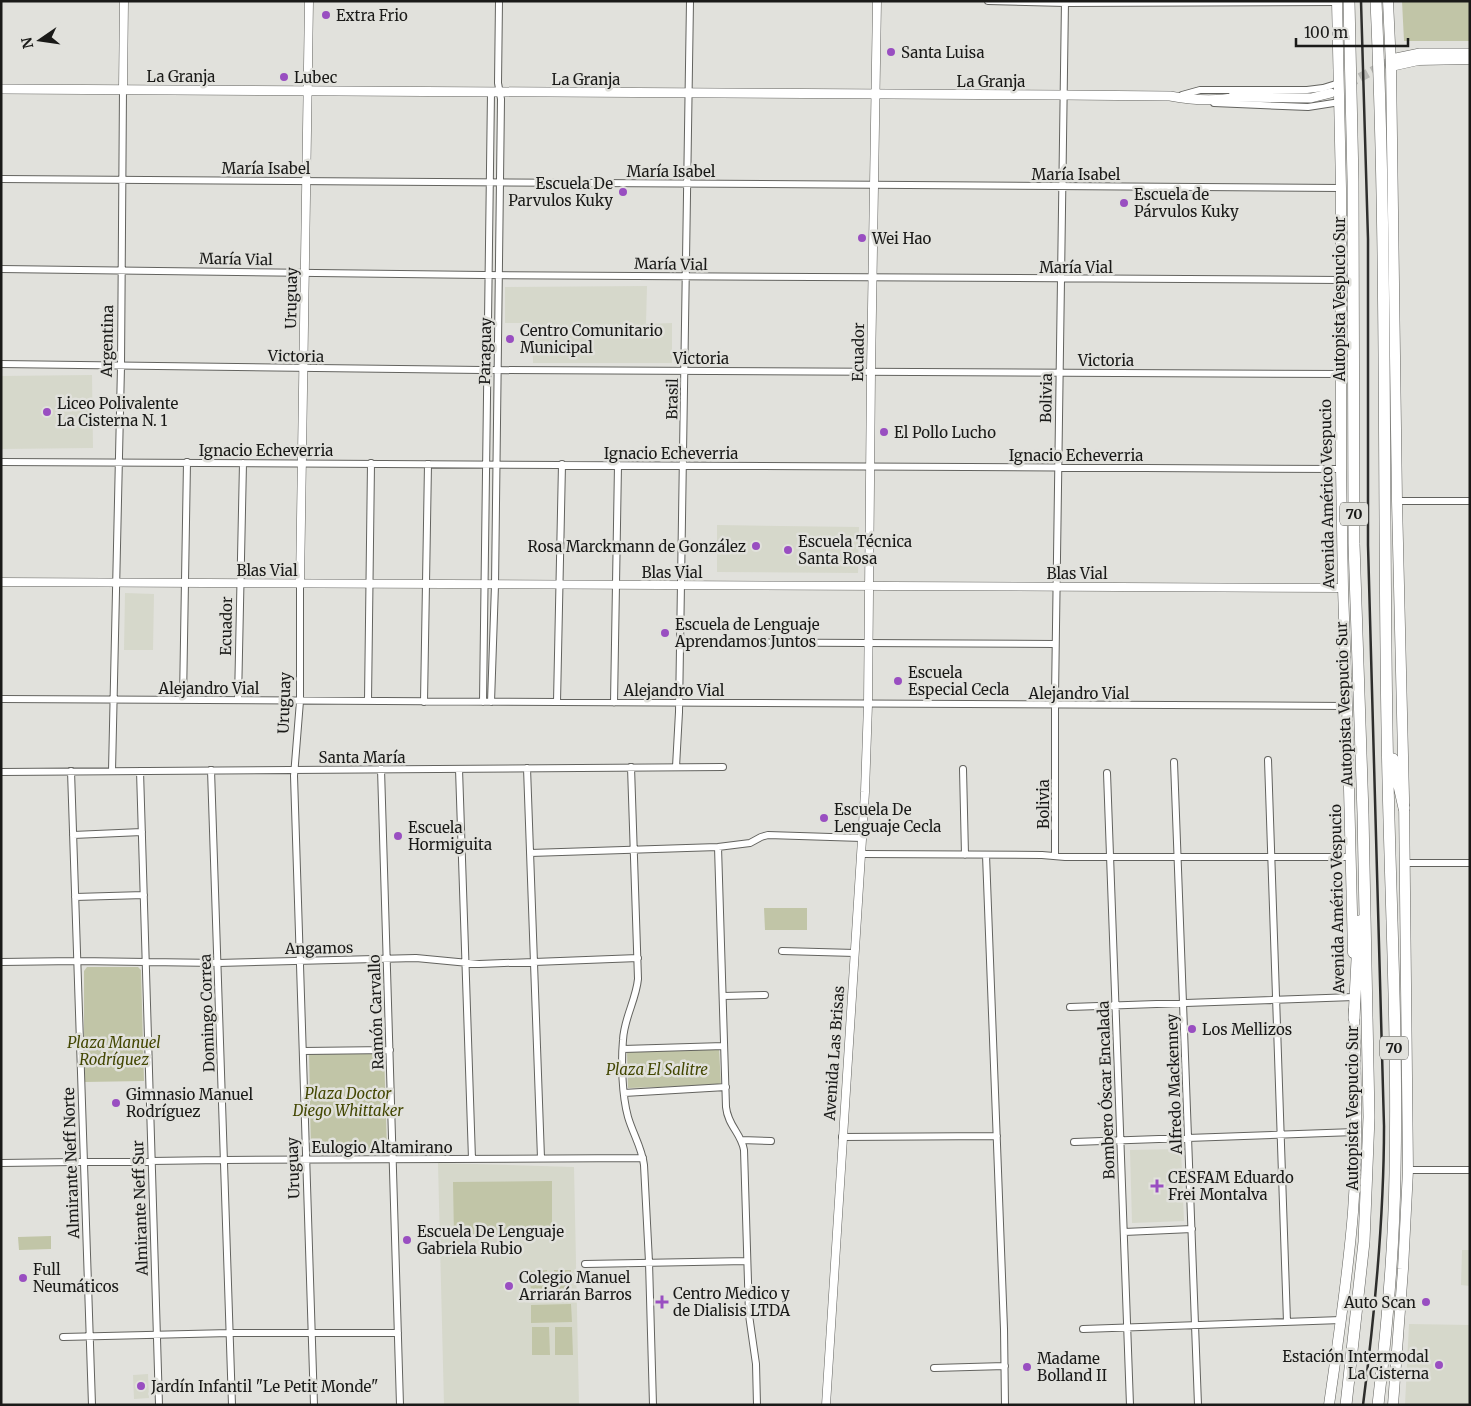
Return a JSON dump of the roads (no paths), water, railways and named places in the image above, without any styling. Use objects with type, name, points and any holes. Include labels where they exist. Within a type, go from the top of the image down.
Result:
[{"type":"highway","name":"Autopista Vespucio Sur","points":[[1346,1405],[1363,1251],[1368,1160],[1369,1074],[1363,814],[1354,560],[1353,181],[1350,1]]},
{"type":"highway","name":"70","points":[[1376,1],[1383,274],[1384,525],[1387,734],[1394,970],[1395,1172],[1391,1270],[1378,1405]]},
{"type":"highway","points":[[1387,734],[1404,808]]},
{"type":"highway","points":[[1354,1018],[1363,814]]},
{"type":"main road","points":[[1388,1],[1393,62],[1397,501],[1405,863],[1408,1170],[1393,1405]]},
{"type":"main road","name":"Avenida Américo Vespucio","points":[[1329,1405],[1353,1211],[1355,1132],[1354,997],[1341,469],[1341,188],[1337,2]]},
{"type":"main road","points":[[1393,62],[1420,53],[1470,53]]},
{"type":"main road","points":[[1393,62],[1470,59]]},
{"type":"main road","name":"La Granja","points":[[1,89],[1218,95],[1311,98],[1331,93]]},
{"type":"main road","name":"La Granja","points":[[1170,96],[1193,100],[1237,97]]},
{"type":"street","name":"Argentina","points":[[112,771],[121,366],[124,1]]},
{"type":"street","name":"Uruguay","points":[[309,1],[300,584],[300,701],[294,770],[314,1405]]},
{"type":"street","name":"Paraguay","points":[[483,702],[490,182],[498,83],[499,1]]},
{"type":"street","name":"Brasil","points":[[676,767],[679,703],[690,1]]},
{"type":"street","name":"Ecuador","points":[[868,704],[877,1]]},
{"type":"street","points":[[988,1],[1337,2]]},
{"type":"street","name":"Bolivia","points":[[1056,856],[1054,705],[1065,2]]},
{"type":"street","name":"La Granja","points":[[1182,95],[1200,90],[1315,90],[1339,83]]},
{"type":"street","name":"Paraguay","points":[[491,702],[501,99],[496,92]]},
{"type":"street","name":"La Granja","points":[[1193,100],[1228,104],[1308,106],[1340,102]]},
{"type":"street","name":"María Isabel","points":[[1,179],[1341,188]]},
{"type":"street","name":"María Vial","points":[[1,269],[685,277],[1341,280]]},
{"type":"street","name":"Victoria","points":[[1,364],[303,369],[1341,374]]},
{"type":"street","name":"Ignacio Echeverria","points":[[1,462],[1341,469]]},
{"type":"street","points":[[183,700],[187,462]]},
{"type":"street","name":"Ecuador","points":[[238,700],[243,463]]},
{"type":"street","points":[[368,701],[371,463]]},
{"type":"street","points":[[424,702],[428,464]]},
{"type":"street","points":[[557,702],[562,464]]},
{"type":"street","points":[[614,703],[618,465]]},
{"type":"street","points":[[1397,501],[1470,501]]},
{"type":"street","name":"Blas Vial","points":[[1,582],[1343,588]]},
{"type":"street","points":[[680,642],[1056,644]]},
{"type":"street","name":"Alejandro Vial","points":[[1,699],[1347,706]]},
{"type":"street","name":"Avenida Las Brisas","points":[[826,1405],[862,854],[868,704]]},
{"type":"street","points":[[1268,760],[1288,1322]]},
{"type":"street","name":"Alfredo Mackenney","points":[[1174,762],[1198,1405]]},
{"type":"street","points":[[632,767],[638,986],[625,1024],[622,1049],[624,1093],[629,1120],[643,1158],[649,1262],[653,1405]]},
{"type":"street","name":"Santa María","points":[[1,772],[723,767]]},
{"type":"street","points":[[527,768],[541,1158]]},
{"type":"street","name":"Ramón Carvallo","points":[[381,769],[400,1405]]},
{"type":"street","points":[[459,769],[472,1159]]},
{"type":"street","points":[[963,769],[965,855]]},
{"type":"street","name":"Domingo Correa","points":[[211,770],[232,1405]]},
{"type":"street","name":"Almirante Neff Norte","points":[[71,771],[92,1405]]},
{"type":"street","name":"Almirante Neff Sur","points":[[140,771],[159,1405]]},
{"type":"street","name":"Bombero Óscar Encalada","points":[[1107,773],[1130,1405]]},
{"type":"street","points":[[73,835],[142,832]]},
{"type":"street","points":[[530,853],[718,847],[748,844],[768,835],[862,838]]},
{"type":"street","points":[[718,847],[726,1107],[728,1119],[741,1140],[744,1150],[748,1315],[756,1364],[757,1405]]},
{"type":"street","points":[[862,854],[1350,857]]},
{"type":"street","points":[[986,855],[1005,1405]]},
{"type":"street","points":[[1405,863],[1470,863]]},
{"type":"street","points":[[75,897],[144,895]]},
{"type":"street","points":[[782,951],[855,953]]},
{"type":"street","name":"Angamos","points":[[1,962],[218,963],[426,958],[466,963],[638,958]]},
{"type":"street","points":[[722,996],[765,995]]},
{"type":"street","points":[[1070,1007],[1354,997]]},
{"type":"street","points":[[622,1049],[724,1046]]},
{"type":"street","points":[[303,1051],[390,1050]]},
{"type":"street","points":[[624,1093],[726,1087]]},
{"type":"street","points":[[1074,1142],[1355,1132]]},
{"type":"street","points":[[842,1138],[997,1136]]},
{"type":"street","points":[[741,1140],[771,1141]]},
{"type":"street","name":"Eulogio Altamirano","points":[[1,1163],[643,1158]]},
{"type":"street","points":[[1408,1170],[1470,1170]]},
{"type":"street","points":[[1124,1232],[1192,1230]]},
{"type":"street","points":[[585,1264],[747,1260]]},
{"type":"street","points":[[1083,1329],[1341,1320]]},
{"type":"street","points":[[63,1337],[230,1333],[398,1333]]},
{"type":"street","points":[[934,1368],[1004,1366]]},
{"type":"tunnel","points":[[1348,84],[1396,58]]},
{"type":"railway","points":[[1361,1],[1368,239],[1368,545],[1384,1126],[1378,1266],[1363,1405]]},
{"type":"place","name":"Extra Frio","points":[[326,15]]},
{"type":"place","name":"Santa Luisa","points":[[891,52]]},
{"type":"place","name":"Lubec","points":[[284,77]]},
{"type":"place","name":"Escuela De Parvulos Kuky","points":[[623,192]]},
{"type":"place","name":"Escuela de Párvulos Kuky","points":[[1124,203]]},
{"type":"place","name":"Wei Hao","points":[[862,238]]},
{"type":"place","name":"Centro Comunitario Municipal","points":[[510,339]]},
{"type":"place","name":"Liceo Polivalente La Cisterna N. 1","points":[[47,412]]},
{"type":"place","name":"El Pollo Lucho","points":[[884,432]]},
{"type":"place","name":"Rosa Marckmann de González","points":[[756,546]]},
{"type":"place","name":"Escuela Técnica Santa Rosa","points":[[788,550]]},
{"type":"place","name":"Escuela de Lenguaje Aprendamos Juntos","points":[[665,633]]},
{"type":"place","name":"Escuela Especial Cecla","points":[[898,681]]},
{"type":"place","name":"Escuela De Lenguaje Cecla","points":[[824,818]]},
{"type":"place","name":"Escuela Hormiguita","points":[[398,836]]},
{"type":"place","name":"Los Mellizos","points":[[1192,1029]]},
{"type":"place","name":"Gimnasio Manuel Rodríguez","points":[[116,1103]]},
{"type":"place","name":"CESFAM Eduardo Frei Montalva","points":[[1157,1186]]},
{"type":"place","name":"Escuela De Lenguaje Gabriela Rubio","points":[[407,1240]]},
{"type":"place","name":"Full Neumáticos","points":[[23,1278]]},
{"type":"place","name":"Colegio Manuel Arriarán Barros","points":[[509,1286]]},
{"type":"place","name":"Centro Medico y de Dialisis LTDA","points":[[662,1302]]},
{"type":"place","name":"Auto Scan","points":[[1426,1302]]},
{"type":"place","name":"Estación Intermodal La Cisterna","points":[[1439,1365]]},
{"type":"place","name":"Madame Bolland II","points":[[1027,1367]]},
{"type":"place","name":"Jardín Infantil \"Le Petit Monde\"","points":[[141,1386]]},
{"type":"park label","name":"Plaza Manuel Rodríguez","points":[[114,1050]]},
{"type":"park label","name":"Plaza El Salitre","points":[[657,1069]]},
{"type":"park label","name":"Plaza Doctor Diego Whittaker","points":[[348,1102]]}]
